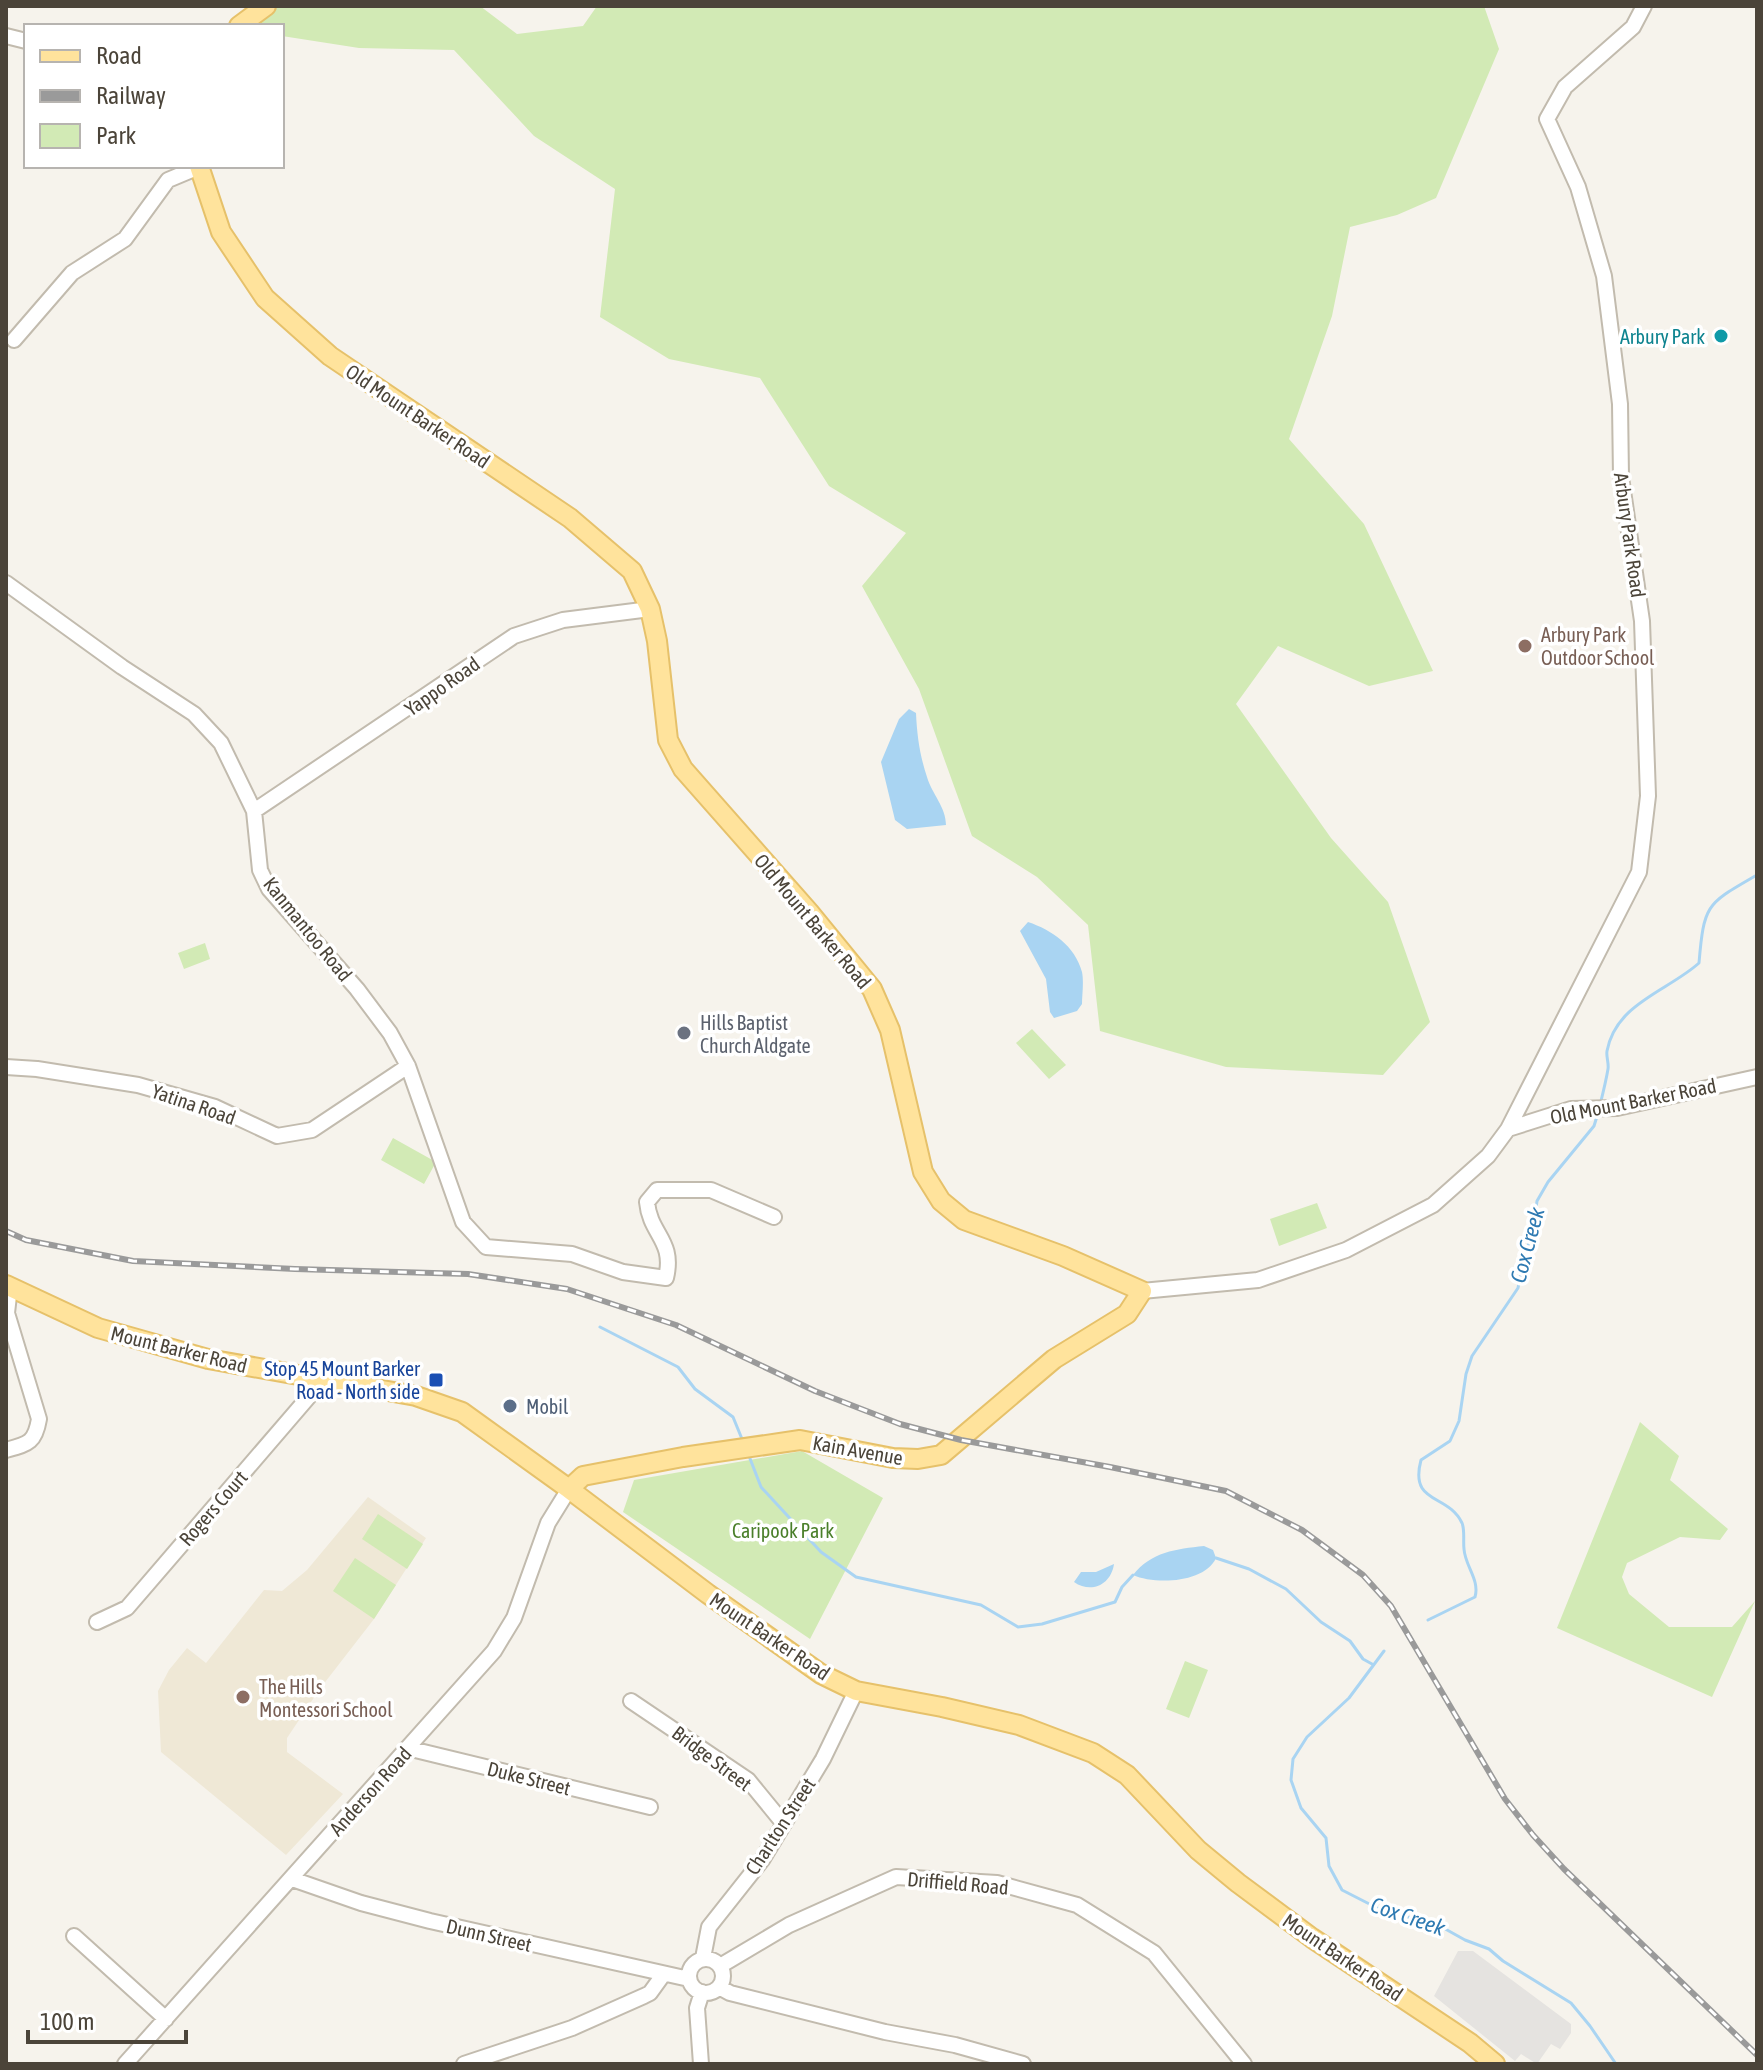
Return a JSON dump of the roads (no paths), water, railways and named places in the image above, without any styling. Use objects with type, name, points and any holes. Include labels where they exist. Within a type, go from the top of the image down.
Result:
[{"type":"main road","points":[[242,24],[266,6]]},
{"type":"main road","name":"Old Mount Barker Road","points":[[200,168],[221,232],[265,298],[330,356],[570,518],[632,571],[650,609],[657,641],[668,740],[683,769],[872,989],[890,1030],[923,1172],[941,1201],[964,1220],[1063,1256],[1142,1291]]},
{"type":"main road","name":"Mount Barker Road","points":[[8,1286],[98,1328],[208,1359],[416,1396],[462,1412],[821,1674],[856,1691],[1019,1725],[1093,1753],[1127,1775],[1198,1850],[1263,1902],[1470,2043],[1495,2064]]},
{"type":"main road","name":"Kain Avenue","points":[[569,1489],[583,1476],[800,1440],[893,1458],[918,1459],[941,1455],[1054,1359],[1127,1314],[1142,1291]]},
{"type":"street","name":"Arbury Park Road","points":[[1508,1129],[1639,872],[1641,857],[1648,796],[1642,621],[1621,477],[1620,404],[1604,276],[1578,187],[1547,119],[1565,87],[1633,27],[1644,6]]},
{"type":"street","points":[[14,340],[72,273],[125,239],[168,180],[195,168]]},
{"type":"street","name":"Kanmantoo Road","points":[[6,583],[122,667],[194,714],[221,743],[254,811],[260,870],[269,889],[357,989],[390,1033],[408,1066],[463,1222],[486,1247],[572,1254],[623,1272],[666,1278],[670,1264],[666,1244],[649,1217],[647,1202],[657,1190],[711,1190],[774,1217]]},
{"type":"street","name":"Yappo Road","points":[[254,811],[514,636],[563,620],[650,609]]},
{"type":"street","name":"Yatina Road","points":[[6,1067],[138,1085],[215,1107],[277,1136],[312,1130],[408,1066]]},
{"type":"street","name":"Old Mount Barker Road","points":[[1142,1291],[1258,1280],[1346,1250],[1433,1205],[1488,1156],[1508,1129],[1581,1107],[1617,1108],[1757,1077]]},
{"type":"street","points":[[6,1450],[28,1444],[36,1433],[39,1419],[7,1313],[8,1286]]},
{"type":"street","name":"Rogers Court","points":[[97,1622],[127,1608],[312,1393],[314,1379]]},
{"type":"street","name":"Anderson Road","points":[[125,2064],[494,1651],[514,1618],[548,1523],[569,1489]]},
{"type":"street","name":"Charlton Street","points":[[703,1958],[709,1927],[762,1860],[823,1759],[856,1691]]},
{"type":"street","name":"Bridge Street","points":[[631,1701],[748,1780],[784,1824]]},
{"type":"street","name":"Duke Street","points":[[407,1748],[650,1807]]},
{"type":"street","name":"Driffield Road","points":[[720,1966],[789,1925],[896,1877],[997,1883],[1077,1905],[1154,1953],[1244,2064]]},
{"type":"street","name":"Dunn Street","points":[[292,1879],[374,1907],[689,1979]]},
{"type":"street","points":[[74,1936],[166,2019]]},
{"type":"street","points":[[703,1958],[716,1961],[723,1977],[719,1987],[711,1992],[693,1988],[689,1979],[691,1966],[703,1958]]},
{"type":"street","points":[[464,2064],[572,2028],[644,1996],[650,1993],[663,1975]]},
{"type":"street","points":[[719,1987],[730,1993],[885,2032],[955,2045],[1023,2064]]},
{"type":"street","points":[[701,2064],[697,2008],[702,1992]]},
{"type":"water","points":[[909,709],[916,713],[922,761],[944,812],[946,825],[907,829],[895,820],[881,762],[899,719]]},
{"type":"water","points":[[1028,922],[1061,940],[1079,963],[1083,988],[1082,1004],[1077,1011],[1054,1018],[1050,1012],[1046,979],[1020,931]]},
{"type":"water","points":[[1204,1546],[1213,1550],[1216,1558],[1201,1573],[1166,1581],[1133,1575],[1156,1557],[1174,1550]]},
{"type":"water","points":[[1114,1564],[1109,1577],[1099,1585],[1087,1587],[1074,1582],[1081,1572],[1096,1572]]},
{"type":"waterway","name":"Cox Creek","points":[[1600,1105],[1608,1069],[1607,1051],[1621,1021],[1632,1009],[1699,963],[1703,928],[1711,907],[1757,875]]},
{"type":"waterway","name":"Cox Creek","points":[[1428,1620],[1475,1597],[1476,1591],[1465,1555],[1462,1523],[1456,1514],[1420,1485],[1421,1460],[1450,1441],[1459,1421],[1472,1356],[1518,1288],[1532,1237],[1537,1201],[1548,1182],[1594,1126],[1598,1113]]},
{"type":"waterway","points":[[600,1327],[678,1367],[695,1389],[733,1417],[742,1439]]},
{"type":"waterway","points":[[749,1456],[761,1487],[821,1552],[856,1577],[981,1605],[1018,1627],[1042,1624],[1115,1602],[1122,1587],[1133,1575]]},
{"type":"waterway","points":[[1216,1558],[1249,1569],[1286,1589],[1321,1622],[1350,1641],[1363,1659],[1372,1664]]},
{"type":"waterway","name":"Cox Creek","points":[[1384,1651],[1349,1698],[1307,1737],[1293,1759],[1291,1780],[1301,1808],[1326,1838],[1329,1866],[1342,1890],[1389,1914],[1431,1921],[1489,1949],[1571,2003],[1616,2064]]},
{"type":"railway","points":[[6,1231],[26,1240],[133,1261],[468,1274],[567,1289],[676,1325],[815,1391],[900,1424],[961,1440],[1226,1491],[1302,1530],[1363,1575],[1391,1606],[1505,1799],[1533,1835],[1564,1869],[1757,2055]]},
{"type":"place","name":"Arbury Park","points":[[1721,336]]},
{"type":"place","name":"Arbury Park Outdoor School","points":[[1525,646]]},
{"type":"place","name":"Hills Baptist Church Aldgate","points":[[684,1033]]},
{"type":"place","name":"Stop 45 Mount Barker Road - North side","points":[[436,1380]]},
{"type":"place","name":"Mobil","points":[[510,1406]]},
{"type":"place","name":"The Hills Montessori School","points":[[243,1697]]},
{"type":"park label","name":"Caripook Park","points":[[783,1530]]}]
